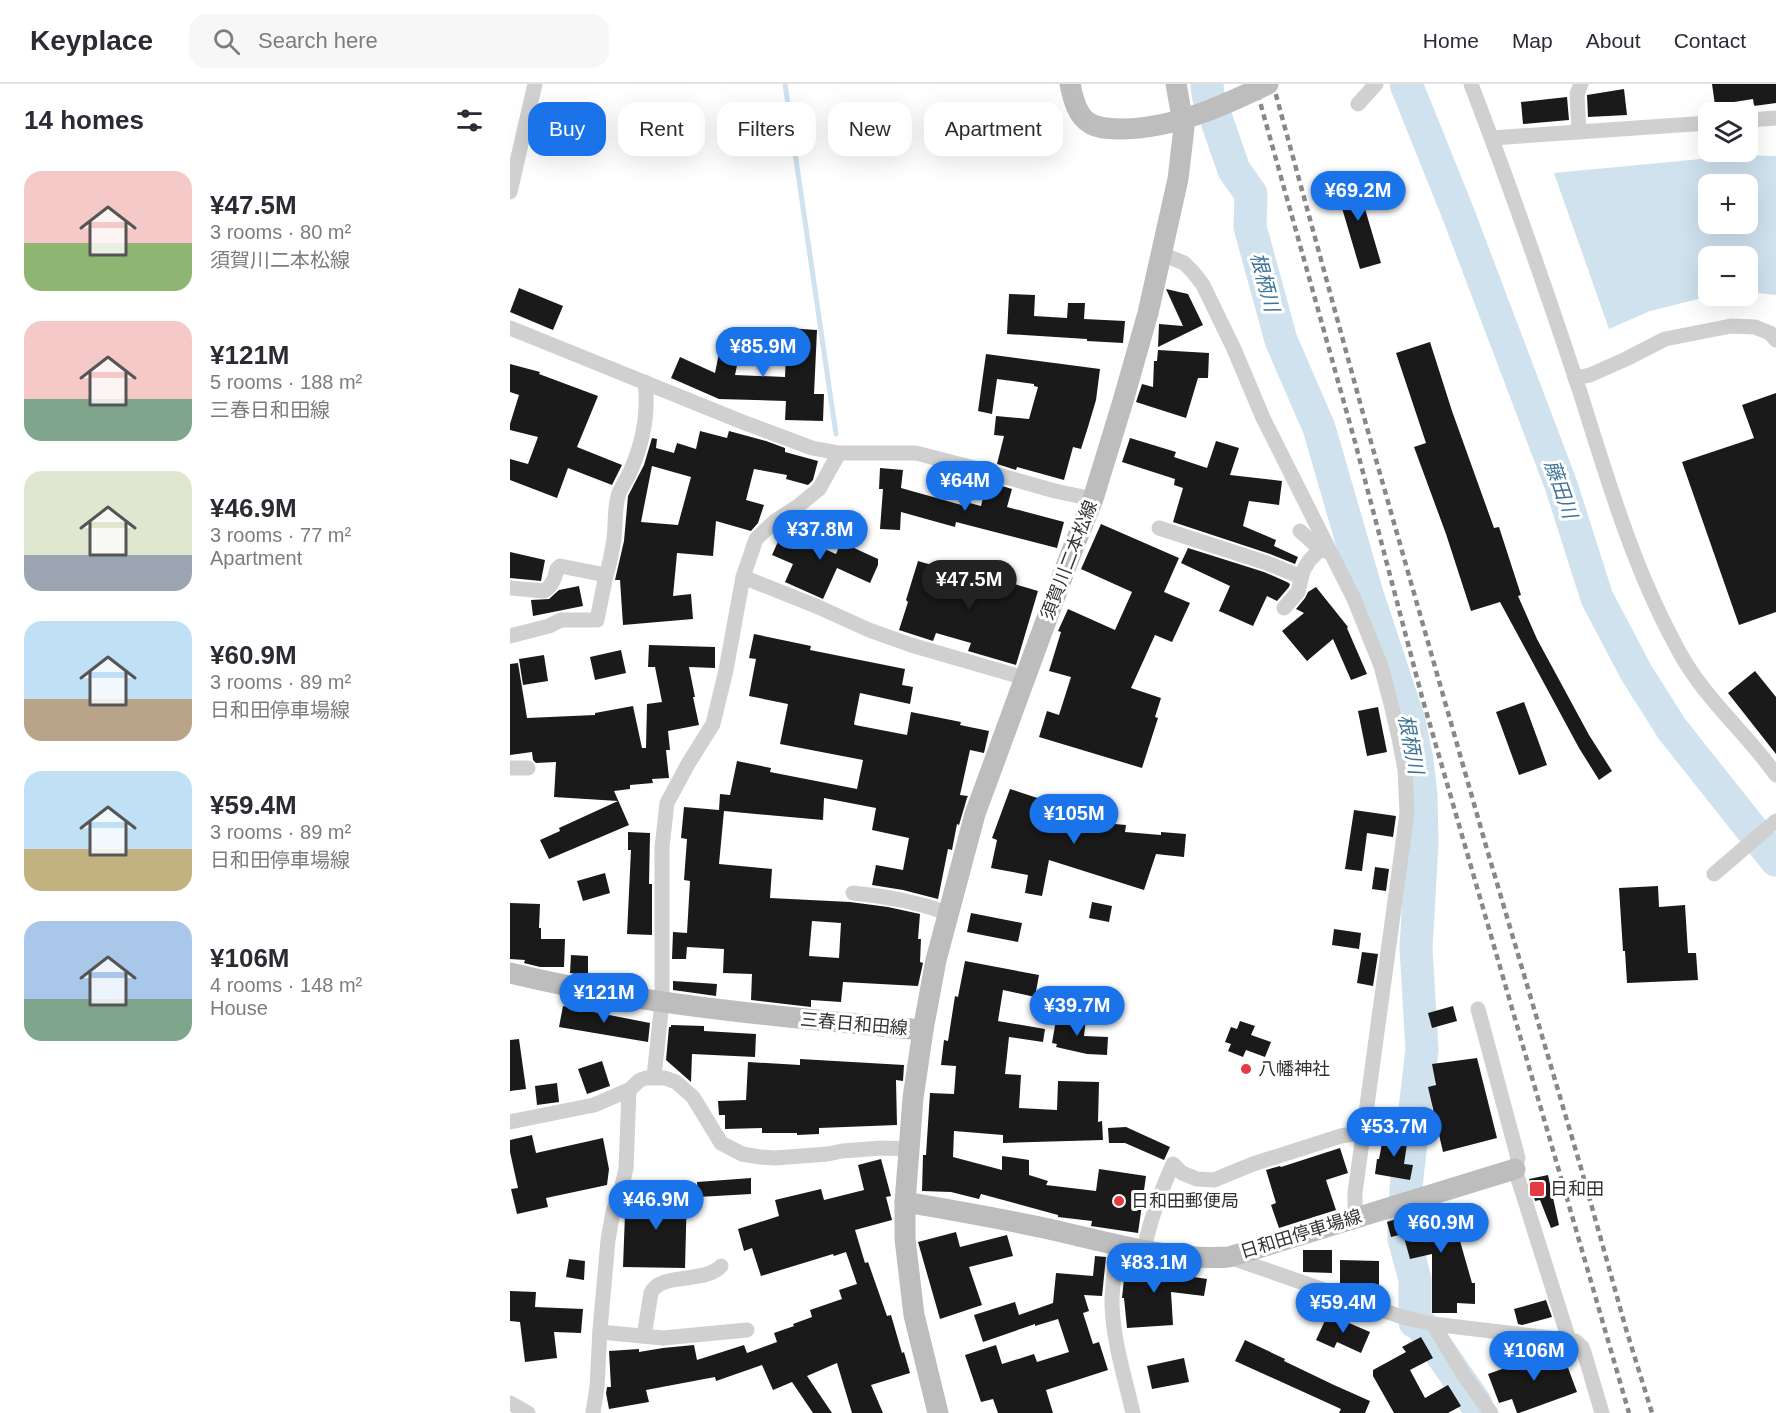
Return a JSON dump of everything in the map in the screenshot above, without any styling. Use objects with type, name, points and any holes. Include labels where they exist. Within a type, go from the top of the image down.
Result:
[{"type":"main road","points":[[1070,84],[1073,99],[1080,114],[1090,124],[1108,129],[1162,125],[1238,99],[1268,84]]},
{"type":"main road","name":"須賀川二本松線","points":[[923,1030],[936,960],[975,814],[1093,499],[1136,357],[1178,179],[1184,128],[1176,84]]},
{"type":"main road","name":"三春日和田線","points":[[510,974],[582,990],[662,1002],[770,1016],[923,1030],[913,1098],[905,1202],[905,1239],[914,1315],[938,1413]]},
{"type":"main road","name":"日和田停車場線","points":[[905,1202],[1024,1223],[1144,1250],[1210,1258],[1229,1257],[1515,1169]]},
{"type":"street","points":[[510,192],[535,84]]},
{"type":"street","points":[[1358,104],[1376,84]]},
{"type":"street","points":[[1471,84],[1492,138],[1618,509],[1655,606],[1684,660],[1699,682],[1776,775]]},
{"type":"street","points":[[1579,132],[1577,94],[1581,84]]},
{"type":"street","points":[[1758,119],[1776,118]]},
{"type":"street","points":[[1492,138],[1698,124]]},
{"type":"street","points":[[1162,254],[1184,263],[1203,285],[1326,551],[1354,598],[1381,666],[1399,738],[1407,813],[1355,1193],[1357,1217]]},
{"type":"street","points":[[1575,378],[1590,375],[1665,339],[1720,328],[1755,327],[1770,333],[1776,340]]},
{"type":"street","points":[[510,328],[812,448],[839,453],[916,453],[1055,491],[1093,499]]},
{"type":"street","points":[[510,636],[549,626],[561,620],[597,620],[614,539],[619,493],[638,453],[644,430],[647,413],[645,382]]},
{"type":"street","points":[[654,1077],[662,1002],[662,847],[667,803],[713,724],[726,670],[743,577],[756,539],[775,521],[819,489],[839,453]]},
{"type":"street","points":[[1159,528],[1268,562],[1301,577]]},
{"type":"street","points":[[1300,531],[1326,551]]},
{"type":"street","points":[[1284,608],[1298,592],[1303,571],[1309,561],[1326,551]]},
{"type":"street","points":[[510,588],[548,590],[560,566],[606,575]]},
{"type":"street","points":[[743,577],[869,630],[911,645],[1025,678]]},
{"type":"street","points":[[510,768],[528,768]]},
{"type":"street","points":[[1714,874],[1776,821]]},
{"type":"street","points":[[854,893],[905,900],[948,913]]},
{"type":"street","points":[[1478,1009],[1518,1158],[1515,1169],[1569,1340]]},
{"type":"street","points":[[510,1122],[594,1105],[629,1090],[640,1080],[654,1077],[665,1078],[682,1086],[703,1111],[721,1143],[742,1154],[775,1158],[882,1148],[909,1149]]},
{"type":"street","points":[[592,1413],[597,1387],[608,1240],[613,1212],[626,1169],[629,1090]]},
{"type":"street","points":[[1144,1250],[1148,1227],[1157,1200],[1173,1164],[1182,1173],[1197,1179],[1214,1180],[1253,1164],[1341,1136],[1363,1132]]},
{"type":"street","points":[[1118,1244],[1112,1306],[1116,1339],[1133,1413]]},
{"type":"street","points":[[1229,1257],[1402,1317],[1433,1324],[1575,1341],[1582,1347],[1602,1413]]},
{"type":"street","points":[[644,1336],[654,1288],[658,1284],[717,1271],[721,1266]]},
{"type":"street","points":[[1433,1324],[1463,1374],[1491,1413]]},
{"type":"street","points":[[600,1332],[663,1338],[747,1330]]},
{"type":"street","points":[[510,1403],[528,1413]]},
{"type":"water","points":[[1758,155],[1776,156],[1776,295],[1758,293],[1758,246],[1698,246],[1698,299],[1650,311],[1609,329],[1554,173],[1698,159],[1698,162],[1758,162]]},
{"type":"building","points":[[1712,84],[1776,84],[1776,103],[1758,105],[1758,102],[1753,102],[1753,99],[1715,102]]},
{"type":"building","points":[[1624,89],[1627,115],[1588,117],[1587,95]]},
{"type":"building","points":[[1567,97],[1569,120],[1523,124],[1521,102]]},
{"type":"building","points":[[1355,175],[1381,263],[1360,269],[1334,181]]},
{"type":"building","points":[[519,288],[563,306],[553,330],[510,312]]},
{"type":"building","points":[[1166,289],[1188,294],[1203,325],[1158,347],[1159,324],[1183,326]]},
{"type":"building","points":[[1009,294],[1035,295],[1034,316],[1067,318],[1068,303],[1085,303],[1084,319],[1125,321],[1123,343],[1007,334]]},
{"type":"building","points":[[787,328],[817,330],[814,394],[824,394],[823,421],[785,420],[786,401],[719,399],[671,378],[680,357],[715,373],[722,338],[742,342],[735,375],[785,377]]},
{"type":"building","points":[[1430,342],[1494,528],[1499,527],[1521,595],[1518,596],[1537,639],[1589,735],[1612,771],[1599,780],[1579,748],[1500,602],[1471,611],[1414,447],[1426,443],[1396,353]]},
{"type":"building","points":[[1158,350],[1209,353],[1208,378],[1198,378],[1186,418],[1136,402],[1142,384],[1153,387],[1154,361],[1157,361]]},
{"type":"building","points":[[986,354],[1100,369],[1096,400],[1081,449],[1073,447],[1064,480],[997,464],[1004,436],[994,435],[996,416],[1029,419],[1038,387],[1034,384],[997,379],[992,414],[978,411]]},
{"type":"building","points":[[510,364],[540,372],[539,374],[598,396],[577,447],[622,465],[612,485],[568,468],[557,498],[510,480],[510,459],[528,464],[538,437],[510,430],[519,395],[510,392]]},
{"type":"building","points":[[1776,393],[1776,612],[1739,625],[1682,462],[1754,438],[1742,405]]},
{"type":"building","points":[[700,431],[727,438],[729,431],[766,441],[785,448],[785,452],[818,461],[813,480],[808,485],[786,479],[787,475],[754,469],[746,500],[764,505],[758,523],[751,531],[716,521],[713,556],[677,553],[673,596],[691,594],[693,619],[623,625],[620,580],[615,580],[624,541],[628,496],[644,465],[652,438],[657,439],[656,448],[674,453],[677,443],[696,449]],"holes":[[[652,466],[691,477],[678,525],[641,522]]]},
{"type":"building","points":[[1130,438],[1176,452],[1174,457],[1207,468],[1216,441],[1239,448],[1230,475],[1282,481],[1279,505],[1249,501],[1243,526],[1276,540],[1274,546],[1298,557],[1295,564],[1173,522],[1183,488],[1174,485],[1175,479],[1122,462]]},
{"type":"building","points":[[880,468],[903,470],[901,488],[965,506],[966,502],[981,506],[986,486],[991,487],[992,483],[1012,489],[1007,507],[1064,522],[1057,548],[956,522],[955,527],[901,512],[900,530],[880,529],[883,489],[879,489]]},
{"type":"building","points":[[791,522],[810,531],[806,541],[836,554],[841,542],[878,559],[878,565],[870,583],[837,568],[823,599],[785,582],[793,564],[772,555],[785,526]]},
{"type":"building","points":[[1101,524],[1179,558],[1164,592],[1190,603],[1172,642],[1155,635],[1131,688],[1161,698],[1155,717],[1158,718],[1142,768],[1039,737],[1047,711],[1059,715],[1071,677],[1049,671],[1061,632],[1058,631],[1068,609],[1115,630],[1132,592],[1081,569]]},
{"type":"building","points":[[1188,548],[1264,572],[1287,582],[1290,584],[1289,587],[1277,601],[1267,596],[1253,626],[1219,611],[1230,586],[1181,563]]},
{"type":"building","points":[[510,552],[545,560],[541,581],[510,578]]},
{"type":"building","points":[[918,561],[996,584],[998,579],[1038,591],[1016,665],[968,651],[971,643],[936,633],[933,641],[899,630]]},
{"type":"building","points":[[579,586],[583,606],[533,616],[531,600],[549,599],[559,590]]},
{"type":"building","points":[[1316,587],[1348,627],[1367,674],[1351,680],[1333,639],[1307,661],[1282,631],[1304,613],[1296,609],[1308,592]]},
{"type":"building","points":[[754,634],[811,646],[810,650],[905,669],[902,685],[913,687],[910,704],[860,693],[855,725],[907,735],[911,712],[961,722],[960,725],[989,731],[984,753],[970,750],[960,795],[968,796],[959,825],[957,824],[952,850],[948,849],[938,899],[872,885],[876,865],[903,870],[909,838],[872,830],[876,808],[824,798],[823,820],[724,811],[719,864],[772,869],[770,898],[850,902],[920,914],[918,939],[921,939],[920,962],[923,963],[918,986],[843,982],[841,1002],[811,1000],[811,1007],[751,1000],[752,974],[723,973],[724,949],[687,947],[686,959],[672,959],[673,932],[687,933],[690,881],[684,880],[687,839],[681,838],[684,807],[719,810],[720,794],[730,795],[737,761],[771,768],[770,772],[857,789],[863,760],[780,744],[788,704],[749,696],[756,659],[749,658]],"holes":[[[812,921],[841,923],[839,958],[809,956]]]},
{"type":"building","points":[[649,645],[715,647],[715,668],[689,667],[699,725],[668,731],[670,750],[666,750],[669,778],[652,779],[653,783],[630,785],[630,789],[614,791],[629,825],[549,859],[540,840],[560,831],[559,828],[618,801],[554,797],[556,762],[536,763],[532,752],[510,755],[510,664],[518,663],[527,718],[595,715],[595,713],[633,706],[642,748],[646,748],[647,704],[662,702],[655,667],[648,667]]},
{"type":"building","points":[[621,650],[626,673],[595,680],[590,657]]},
{"type":"building","points":[[544,655],[548,681],[523,685],[519,659]]},
{"type":"building","points":[[1755,671],[1776,697],[1776,754],[1728,693]]},
{"type":"building","points":[[1524,702],[1547,765],[1519,775],[1496,712]]},
{"type":"building","points":[[1378,707],[1387,752],[1367,756],[1358,711]]},
{"type":"building","points":[[1010,789],[1062,806],[1057,819],[1126,825],[1125,832],[1161,835],[1161,832],[1186,834],[1184,857],[1156,854],[1144,890],[1049,860],[1042,896],[1025,893],[1028,875],[991,868],[997,840],[992,838]]},
{"type":"building","points":[[1354,810],[1396,816],[1393,837],[1367,833],[1362,871],[1345,869]]},
{"type":"building","points":[[628,832],[650,833],[649,884],[652,884],[652,935],[627,934],[631,850],[628,850]]},
{"type":"building","points":[[1375,867],[1389,869],[1386,891],[1372,889]]},
{"type":"building","points":[[605,873],[610,893],[583,901],[577,881]]},
{"type":"building","points":[[1658,886],[1659,907],[1685,905],[1688,953],[1696,953],[1698,980],[1627,983],[1619,888]]},
{"type":"building","points":[[1092,902],[1112,906],[1109,922],[1089,918]]},
{"type":"building","points":[[510,903],[540,904],[541,939],[565,939],[564,967],[540,967],[524,963],[525,960],[510,959]]},
{"type":"building","points":[[971,913],[1022,923],[1018,942],[967,932]]},
{"type":"building","points":[[1334,929],[1361,933],[1359,949],[1332,945]]},
{"type":"building","points":[[1362,952],[1378,954],[1373,986],[1357,983]]},
{"type":"building","points":[[571,955],[588,956],[588,976],[570,973]]},
{"type":"building","points":[[965,961],[1039,975],[1035,997],[1003,990],[998,1021],[1045,1029],[1043,1042],[1009,1037],[1005,1074],[1021,1075],[1019,1108],[1057,1110],[1058,1081],[1099,1082],[1098,1122],[1102,1121],[1103,1140],[1003,1143],[1003,1135],[954,1131],[953,1157],[1002,1170],[1002,1156],[1029,1160],[1029,1175],[1048,1181],[1046,1185],[1096,1191],[1099,1169],[1146,1176],[1138,1233],[1091,1226],[1092,1221],[1058,1217],[1058,1215],[981,1194],[979,1199],[951,1192],[922,1191],[923,1155],[926,1155],[930,1093],[954,1094],[956,1066],[941,1065],[944,1040],[948,1041],[955,996],[958,997]]},
{"type":"building","points":[[673,981],[717,984],[716,996],[673,990]]},
{"type":"building","points":[[563,1006],[650,1023],[648,1042],[559,1027]]},
{"type":"building","points":[[1453,1006],[1457,1021],[1432,1028],[1428,1013]]},
{"type":"building","points":[[1057,1014],[1086,1018],[1084,1036],[1108,1037],[1107,1055],[1087,1054],[1056,1047],[1057,1044],[1052,1043]]},
{"type":"building","points":[[1240,1021],[1255,1026],[1251,1035],[1271,1042],[1265,1057],[1246,1050],[1243,1057],[1228,1051],[1231,1044],[1225,1042],[1231,1027],[1237,1029]]},
{"type":"building","points":[[671,1025],[704,1026],[704,1031],[756,1034],[755,1057],[692,1054],[691,1082],[666,1060]]},
{"type":"building","points":[[519,1039],[526,1089],[510,1091],[510,1040]]},
{"type":"building","points":[[1477,1058],[1497,1138],[1443,1152],[1428,1087],[1436,1085],[1432,1064]]},
{"type":"building","points":[[800,1059],[904,1065],[903,1081],[896,1080],[897,1125],[819,1128],[819,1134],[797,1135],[797,1133],[762,1133],[762,1128],[725,1129],[725,1115],[719,1115],[718,1101],[746,1100],[748,1062],[800,1065]]},
{"type":"building","points":[[602,1061],[610,1086],[587,1094],[578,1069]]},
{"type":"building","points":[[557,1083],[559,1102],[537,1105],[535,1086]]},
{"type":"building","points":[[1126,1127],[1170,1147],[1164,1160],[1125,1143],[1109,1143],[1108,1128]]},
{"type":"building","points":[[1384,1133],[1408,1137],[1404,1164],[1413,1165],[1410,1180],[1375,1174]]},
{"type":"building","points":[[532,1135],[536,1153],[603,1138],[609,1169],[607,1185],[546,1198],[548,1207],[517,1214],[511,1189],[518,1188],[510,1152],[510,1140]]},
{"type":"building","points":[[1340,1148],[1348,1173],[1326,1180],[1336,1210],[1279,1228],[1271,1205],[1276,1203],[1266,1170]]},
{"type":"building","points":[[881,1159],[891,1196],[886,1197],[892,1220],[855,1230],[865,1263],[868,1262],[887,1316],[891,1315],[910,1373],[871,1385],[883,1413],[852,1413],[837,1363],[807,1376],[832,1413],[813,1413],[792,1382],[773,1390],[762,1365],[716,1381],[715,1377],[646,1390],[649,1402],[609,1409],[606,1393],[607,1387],[611,1387],[609,1351],[639,1349],[639,1352],[694,1345],[697,1360],[744,1345],[747,1353],[777,1342],[774,1333],[812,1317],[810,1310],[842,1299],[839,1290],[857,1284],[846,1252],[761,1276],[752,1248],[744,1251],[738,1229],[779,1216],[775,1200],[821,1189],[824,1200],[864,1190],[858,1165]]},
{"type":"building","points":[[1548,1175],[1559,1225],[1551,1228],[1540,1200],[1535,1201],[1529,1179]]},
{"type":"building","points":[[751,1178],[751,1194],[698,1197],[697,1182]]},
{"type":"building","points":[[637,1191],[687,1192],[685,1268],[623,1267],[625,1214],[637,1203]]},
{"type":"building","points":[[1450,1210],[1452,1219],[1476,1214],[1481,1236],[1460,1241],[1472,1283],[1475,1283],[1475,1304],[1457,1303],[1457,1313],[1432,1313],[1432,1254],[1410,1259],[1403,1234],[1391,1237],[1387,1222],[1422,1211],[1423,1217]]},
{"type":"building","points":[[956,1232],[960,1247],[1007,1235],[1013,1256],[969,1267],[982,1305],[940,1319],[918,1242]]},
{"type":"building","points":[[1303,1250],[1332,1250],[1332,1273],[1303,1272]]},
{"type":"building","points":[[1095,1256],[1106,1257],[1102,1296],[1084,1295],[1089,1311],[1083,1313],[1093,1344],[1099,1342],[1108,1370],[1046,1390],[1053,1413],[998,1413],[993,1399],[981,1402],[965,1355],[996,1345],[1002,1364],[1034,1354],[1037,1362],[1069,1352],[1058,1319],[1035,1326],[1035,1324],[983,1342],[974,1315],[1015,1302],[1019,1315],[1053,1303],[1056,1273],[1093,1276]]},
{"type":"building","points":[[569,1259],[585,1261],[584,1280],[566,1277]]},
{"type":"building","points":[[1126,1260],[1162,1266],[1161,1272],[1207,1279],[1204,1296],[1171,1292],[1173,1325],[1127,1328],[1124,1298],[1122,1298]]},
{"type":"building","points":[[1340,1260],[1379,1261],[1379,1285],[1340,1285]]},
{"type":"building","points":[[510,1291],[536,1292],[535,1307],[583,1309],[581,1333],[554,1332],[557,1358],[525,1362],[520,1322],[510,1321]]},
{"type":"building","points":[[1546,1300],[1552,1317],[1518,1324],[1514,1309]]},
{"type":"building","points":[[1328,1314],[1370,1332],[1361,1353],[1337,1342],[1334,1348],[1316,1340]]},
{"type":"building","points":[[1421,1337],[1433,1358],[1410,1370],[1425,1398],[1448,1385],[1461,1406],[1448,1413],[1394,1413],[1373,1376],[1373,1370],[1406,1352],[1402,1347]]},
{"type":"building","points":[[1245,1340],[1370,1401],[1365,1413],[1339,1413],[1341,1409],[1235,1361]]},
{"type":"building","points":[[1561,1349],[1577,1392],[1519,1413],[1512,1399],[1499,1403],[1488,1374]]},
{"type":"building","points":[[1184,1358],[1189,1382],[1152,1389],[1147,1366]]},
{"type":"waterway","points":[[785,84],[836,434]]},
{"type":"waterway","name":"根柄川","points":[[1207,84],[1208,95],[1234,170],[1251,194],[1250,227],[1281,340],[1319,428],[1368,597],[1409,721],[1417,760],[1421,795],[1422,844],[1416,948],[1422,1050],[1407,1177],[1404,1239],[1415,1279],[1415,1322],[1422,1326],[1476,1404]]},
{"type":"waterway","name":"藤田川","points":[[1406,84],[1456,208],[1561,485],[1597,598],[1636,672],[1672,729],[1776,860]]},
{"type":"railway","points":[[1255,84],[1355,442],[1422,697],[1629,1413]]},
{"type":"railway","points":[[1273,84],[1367,428],[1486,846],[1652,1413]]},
{"type":"place","name":"八幡神社","points":[[1246,1069]]},
{"type":"place","name":"日和田","points":[[1537,1189]]},
{"type":"place","name":"日和田郵便局","points":[[1119,1201]]}]
